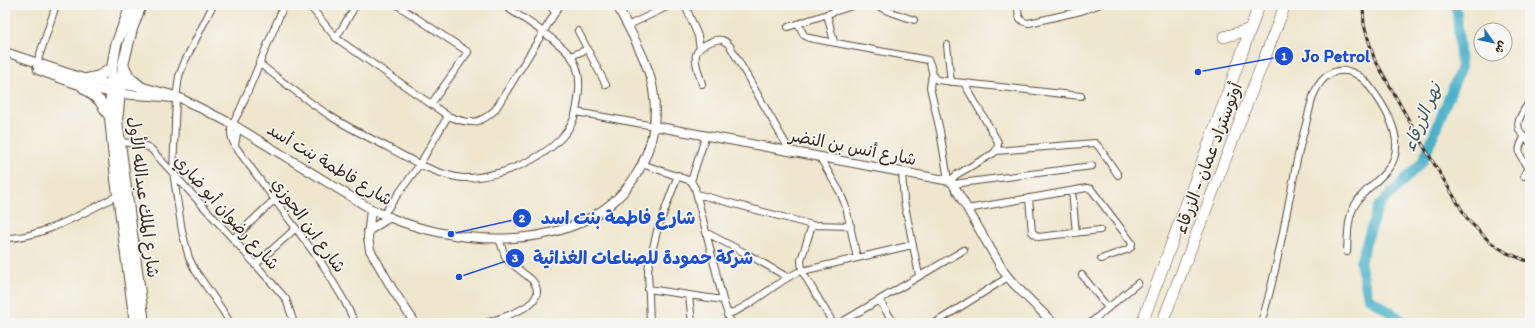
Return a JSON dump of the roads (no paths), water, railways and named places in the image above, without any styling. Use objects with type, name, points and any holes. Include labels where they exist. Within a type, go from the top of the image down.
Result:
[{"type":"highway","name":"أوتوستراد عمان - الزرقاء","points":[[1142,323],[1259,5]]},
{"type":"highway","name":"أوتوستراد عمان - الزرقاء","points":[[1162,323],[1285,5]]},
{"type":"highway","points":[[1224,37],[1251,28]]},
{"type":"main road","name":"شارع الملك عبدالله الأول","points":[[130,5],[116,46],[112,68],[117,121],[144,323]]},
{"type":"main road","name":"شارع الملك عبدالله الأول","points":[[135,323],[110,117],[115,89],[132,29],[141,5]]},
{"type":"main road","points":[[123,65],[130,78],[141,87]]},
{"type":"main road","points":[[110,117],[100,101],[84,83],[112,68]]},
{"type":"street","points":[[36,66],[56,5]]},
{"type":"street","points":[[213,5],[179,76],[173,172],[182,231],[189,258],[195,270],[230,323]]},
{"type":"street","name":"شارع ابن الجوزي","points":[[284,5],[259,63],[235,125],[235,146],[323,265],[345,302],[355,323]]},
{"type":"street","points":[[308,5],[325,27],[336,38],[448,116],[470,123],[483,120],[495,110],[560,5]]},
{"type":"street","points":[[336,38],[356,5]]},
{"type":"street","points":[[397,5],[468,52],[431,104]]},
{"type":"street","points":[[259,63],[318,108],[337,120],[420,164],[450,175],[465,178],[484,177],[511,169],[544,152],[557,142],[573,122],[579,92],[579,80],[576,65],[571,56],[543,32],[503,5]]},
{"type":"street","points":[[550,5],[555,13]]},
{"type":"street","name":"شارع فاطمة بنت أسد","points":[[115,89],[141,87],[164,92],[178,98],[235,125],[371,209],[386,216],[444,234],[499,239],[525,238],[563,228],[595,215],[619,198],[628,188],[642,164],[649,146],[654,126],[654,96],[650,76],[617,5]]},
{"type":"street","points":[[627,26],[671,5]]},
{"type":"street","points":[[685,5],[698,36],[700,48]]},
{"type":"street","points":[[788,27],[855,5]]},
{"type":"street","points":[[875,5],[914,20]]},
{"type":"street","points":[[1018,5],[1020,18],[1023,22],[1029,23],[1081,11],[1098,5]]},
{"type":"street","points":[[827,14],[834,42]]},
{"type":"street","points":[[798,24],[807,37],[924,58],[928,60],[931,64],[932,75],[930,87],[950,182],[1008,277],[1045,320],[1053,323]]},
{"type":"street","points":[[578,31],[606,85]]},
{"type":"street","points":[[698,36],[709,43]]},
{"type":"street","points":[[702,84],[695,56],[700,48],[716,40],[723,40],[730,46],[790,151]]},
{"type":"street","points":[[946,46],[951,82]]},
{"type":"street","points":[[571,56],[588,49]]},
{"type":"street","points":[[5,52],[36,66]]},
{"type":"street","points":[[5,57],[84,83],[115,89]]},
{"type":"street","points":[[1261,323],[1274,277],[1298,150],[1312,99],[1323,79],[1330,74],[1339,71],[1353,72],[1365,80],[1377,96],[1387,115],[1395,134],[1396,143],[1393,161],[1388,169],[1358,199],[1352,211],[1350,217],[1347,252]]},
{"type":"street","points":[[932,75],[937,80],[951,82],[1081,96]]},
{"type":"street","points":[[964,83],[998,142],[996,152]]},
{"type":"street","name":"شارع فاطمة بنت أسد","points":[[115,89],[178,98]]},
{"type":"street","points":[[1530,101],[1517,124],[1518,129],[1524,138],[1530,142]]},
{"type":"street","name":"شارع أنس بن النضر","points":[[576,112],[819,156],[950,182]]},
{"type":"street","points":[[368,231],[386,216],[420,164],[448,116]]},
{"type":"street","points":[[691,181],[706,135]]},
{"type":"street","points":[[1524,138],[1519,146],[1519,152],[1529,169],[1524,176]]},
{"type":"street","name":"شارع رضوان أبو ضاري","points":[[120,142],[148,146],[173,172],[286,299],[294,323]]},
{"type":"street","points":[[950,182],[956,175],[996,152],[1095,143],[1118,175]]},
{"type":"street","points":[[819,156],[842,196],[851,226],[857,258]]},
{"type":"street","points":[[642,164],[678,175],[691,181],[697,194],[723,300],[731,323]]},
{"type":"street","points":[[950,182],[1092,166]]},
{"type":"street","points":[[902,172],[903,195],[919,275]]},
{"type":"street","points":[[650,323],[648,269],[651,253],[657,231],[678,175]]},
{"type":"street","points":[[967,209],[1087,188],[1093,190],[1132,243],[1129,249],[1101,259]]},
{"type":"street","points":[[1072,191],[1076,233]]},
{"type":"street","points":[[697,194],[812,225],[851,226]]},
{"type":"street","points":[[5,238],[22,237],[40,233],[119,196]]},
{"type":"street","points":[[1029,198],[1032,232],[1035,236],[1040,238],[1100,230]]},
{"type":"street","points":[[233,238],[274,200]]},
{"type":"street","points":[[371,209],[368,231],[370,250],[393,290],[415,323]]},
{"type":"street","points":[[812,225],[801,260],[802,271],[834,323]]},
{"type":"street","points":[[255,264],[296,228]]},
{"type":"street","points":[[706,233],[749,255],[786,277]]},
{"type":"street","points":[[486,323],[528,306],[535,298],[536,293],[535,284],[532,280],[506,259],[499,239]]},
{"type":"street","points":[[727,314],[737,311],[750,304],[786,277],[802,271],[912,245]]},
{"type":"street","points":[[840,323],[919,275],[964,250]]},
{"type":"street","points":[[1082,275],[1108,308]]},
{"type":"street","points":[[935,323],[1008,277]]},
{"type":"street","points":[[1090,323],[1138,283]]},
{"type":"street","points":[[648,289],[723,300]]},
{"type":"street","points":[[689,296],[692,323]]},
{"type":"street","points":[[878,300],[894,323]]},
{"type":"waterway","name":"نهر الزرقاء","points":[[1406,323],[1368,297],[1360,262],[1378,207],[1423,161],[1461,67],[1457,13],[1455,5]]},
{"type":"railway","points":[[1363,5],[1364,25],[1374,58],[1421,142],[1468,220],[1490,242],[1507,253],[1530,262]]},
{"type":"place","name":"Jo Petrol","points":[[1198,72]]},
{"type":"place","name":"شارع فاطمة بنت اسد","points":[[451,234]]},
{"type":"place","name":"شركة حمودة للصناعات الغذائية","points":[[459,277]]}]
